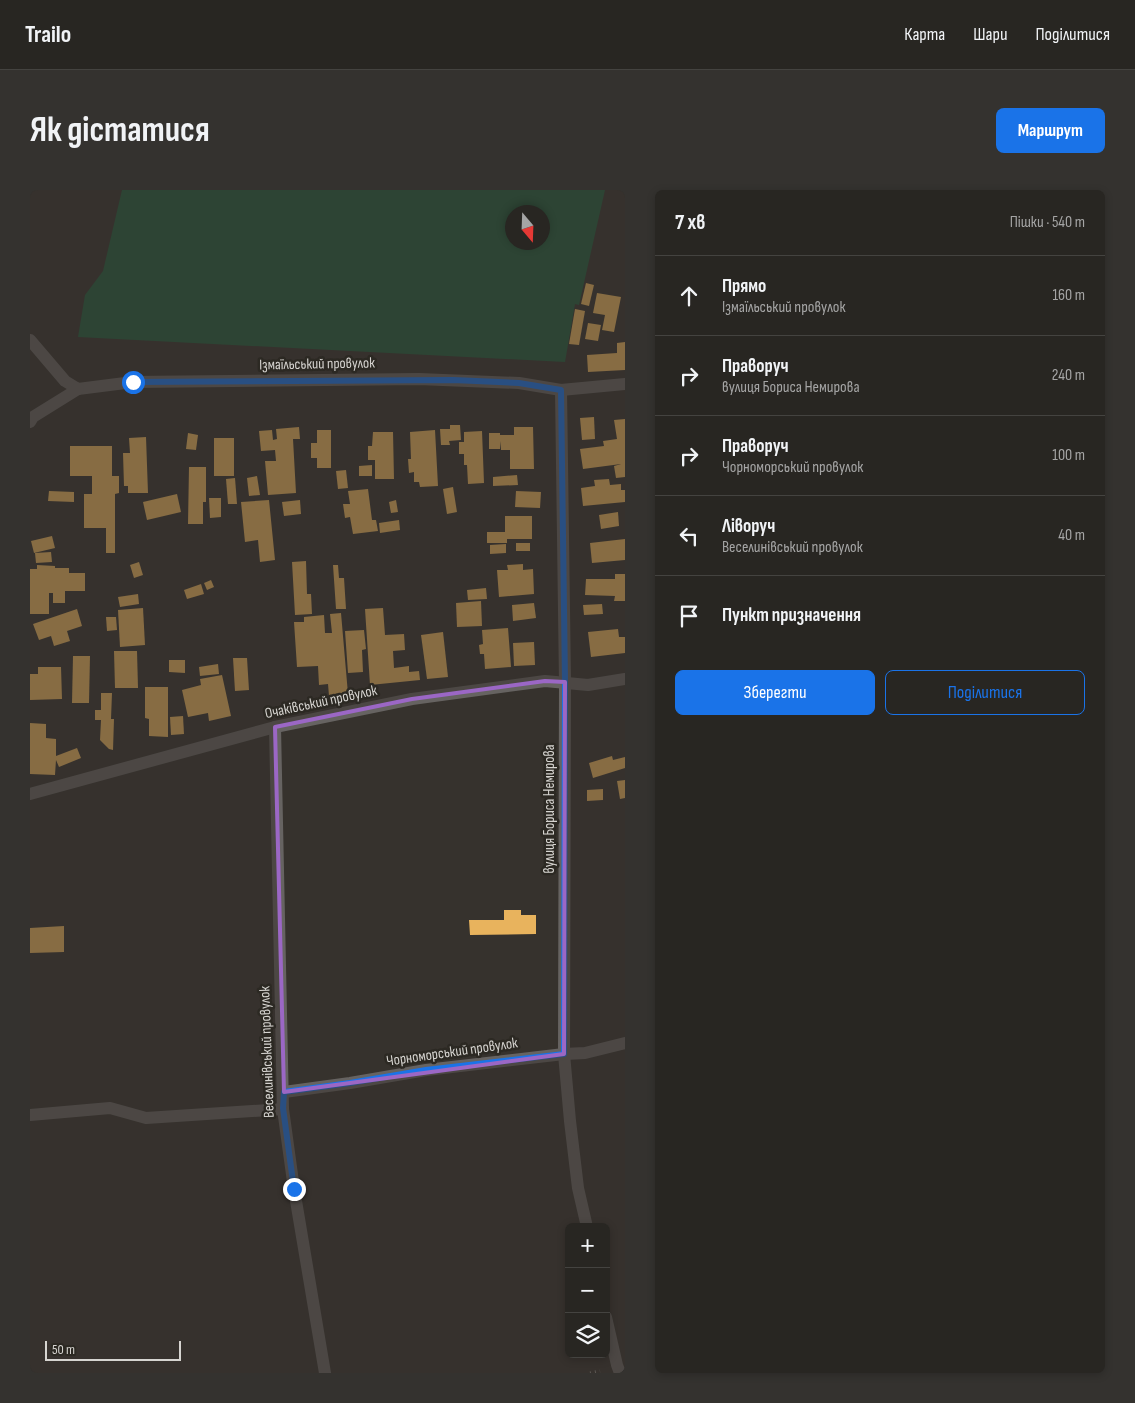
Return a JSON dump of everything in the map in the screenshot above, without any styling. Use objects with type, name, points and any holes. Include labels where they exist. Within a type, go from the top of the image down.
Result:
[{"type":"street","points":[[30,340],[65,381],[78,390],[33,417],[30,422]]},
{"type":"street","name":"Ізмаїльський провулок","points":[[78,390],[133,382],[419,379],[519,383],[561,390],[625,384]]},
{"type":"street","name":"вулиця Бориса Немирова","points":[[561,390],[565,682],[564,1054],[577,1179],[586,1223]]},
{"type":"street","name":"Очаківський провулок","points":[[30,794],[275,727],[412,699],[545,681],[588,685],[625,679]]},
{"type":"street","name":"Веселинівський провулок","points":[[275,727],[283,1108],[294,1189],[325,1373]]},
{"type":"street","name":"Чорноморський провулок","points":[[284,1092],[426,1070],[585,1053],[625,1044]]},
{"type":"street","points":[[30,1115],[110,1108],[146,1118],[283,1108]]},
{"type":"street","points":[[610,1334],[620,1373]]},
{"type":"path","points":[[590,1373],[600,1371]]},
{"type":"highlighted area","points":[[545,681],[565,682],[564,1054],[284,1092],[275,727],[412,699]]},
{"type":"green space","points":[[122,190],[605,190],[579,305],[575,304],[565,362],[78,337],[85,295],[103,271]]},
{"type":"building","points":[[586,283],[594,285],[589,306],[581,304]]},
{"type":"building","points":[[597,293],[621,297],[614,332],[602,330],[605,315],[593,313]]},
{"type":"building","points":[[575,309],[585,311],[579,345],[569,344]]},
{"type":"building","points":[[588,323],[601,325],[598,341],[585,339]]},
{"type":"building","points":[[625,342],[625,370],[588,372],[587,355],[617,353],[617,343]]},
{"type":"building","points":[[594,417],[595,439],[582,440],[580,418]]},
{"type":"building","points":[[625,419],[625,477],[616,478],[614,466],[621,464],[583,469],[580,449],[604,446],[603,441],[617,439],[614,420]]},
{"type":"building","points":[[450,425],[460,425],[461,440],[449,441],[450,445],[441,445],[440,429],[450,429]]},
{"type":"building","points":[[299,427],[300,439],[293,439],[296,493],[268,495],[265,461],[276,461],[275,450],[261,451],[259,431],[272,430],[273,440],[277,439],[276,429]]},
{"type":"building","points":[[514,427],[533,427],[534,469],[510,469],[510,450],[501,450],[501,441],[500,449],[489,449],[489,433],[514,435]]},
{"type":"building","points":[[317,430],[331,430],[331,468],[317,468],[317,458],[311,458],[311,443],[317,443]]},
{"type":"building","points":[[435,430],[438,486],[420,487],[419,482],[414,482],[414,472],[409,473],[408,459],[411,459],[410,432]]},
{"type":"building","points":[[482,431],[484,483],[468,484],[467,465],[464,465],[464,454],[459,454],[459,442],[464,442],[464,432]]},
{"type":"building","points":[[373,432],[393,432],[394,479],[375,479],[375,460],[368,460],[368,446],[372,446]]},
{"type":"building","points":[[188,433],[198,435],[196,450],[186,449]]},
{"type":"building","points":[[146,437],[148,493],[128,493],[128,486],[124,486],[123,453],[130,453],[129,438]]},
{"type":"building","points":[[214,438],[234,438],[234,476],[214,476]]},
{"type":"building","points":[[70,446],[112,446],[112,476],[119,476],[119,493],[115,494],[115,553],[106,553],[106,528],[84,528],[84,494],[92,494],[92,476],[70,476]]},
{"type":"building","points":[[372,465],[372,476],[359,476],[359,466]]},
{"type":"building","points":[[189,467],[206,467],[206,502],[203,502],[203,524],[188,524]]},
{"type":"building","points":[[346,470],[348,488],[338,489],[336,471]]},
{"type":"building","points":[[517,475],[518,485],[493,486],[493,477]]},
{"type":"building","points":[[257,476],[260,495],[249,496],[247,478]]},
{"type":"building","points":[[235,478],[237,504],[228,504],[226,479]]},
{"type":"building","points":[[609,479],[610,485],[621,484],[621,490],[625,490],[625,502],[583,506],[581,488],[595,486],[594,480]]},
{"type":"building","points":[[453,487],[457,512],[447,514],[443,489]]},
{"type":"building","points":[[368,489],[372,520],[376,520],[378,531],[353,534],[350,517],[345,518],[343,504],[350,504],[348,491]]},
{"type":"building","points":[[49,491],[74,492],[74,502],[48,501]]},
{"type":"building","points":[[516,491],[541,492],[540,508],[515,507]]},
{"type":"building","points":[[177,494],[181,512],[147,520],[143,502]]},
{"type":"building","points":[[209,498],[221,498],[221,517],[210,518]]},
{"type":"building","points":[[269,500],[275,560],[260,562],[258,540],[245,542],[241,502]]},
{"type":"building","points":[[300,500],[301,514],[284,516],[282,502]]},
{"type":"building","points":[[396,500],[398,512],[391,513],[389,502]]},
{"type":"building","points":[[618,512],[619,526],[601,529],[599,515]]},
{"type":"building","points":[[505,516],[532,516],[532,539],[507,539],[507,543],[487,543],[487,532],[505,532]]},
{"type":"building","points":[[399,520],[400,530],[380,533],[379,523]]},
{"type":"building","points":[[52,536],[55,548],[34,553],[31,541]]},
{"type":"building","points":[[625,539],[625,560],[592,563],[590,543]]},
{"type":"building","points":[[516,543],[530,543],[530,551],[516,551]]},
{"type":"building","points":[[506,544],[506,553],[490,554],[490,545]]},
{"type":"building","points":[[51,552],[52,562],[36,563],[35,553]]},
{"type":"building","points":[[306,561],[307,594],[311,594],[312,614],[295,615],[292,562]]},
{"type":"building","points":[[139,562],[143,575],[134,578],[130,565]]},
{"type":"building","points":[[523,564],[523,570],[533,569],[534,594],[499,597],[497,570],[508,570],[507,565]]},
{"type":"building","points":[[37,565],[69,568],[69,573],[85,573],[85,591],[65,591],[65,603],[53,603],[53,593],[49,593],[49,614],[30,614],[30,569],[37,569]]},
{"type":"building","points":[[333,565],[338,565],[339,578],[344,578],[346,609],[336,609]]},
{"type":"building","points":[[615,574],[625,574],[625,601],[614,601],[615,596],[585,595],[586,579],[615,579]]},
{"type":"building","points":[[211,580],[214,587],[207,590],[204,583]]},
{"type":"building","points":[[201,584],[204,594],[187,599],[184,590]]},
{"type":"building","points":[[486,588],[487,599],[468,600],[467,590]]},
{"type":"building","points":[[138,594],[139,604],[120,607],[118,597]]},
{"type":"building","points":[[481,601],[482,626],[457,627],[456,603]]},
{"type":"building","points":[[534,603],[536,618],[513,621],[512,605]]},
{"type":"building","points":[[602,604],[603,614],[584,615],[583,605]]},
{"type":"building","points":[[143,608],[145,645],[120,647],[118,610]]},
{"type":"building","points":[[383,608],[385,635],[404,634],[405,650],[393,651],[394,668],[409,666],[409,672],[419,671],[420,680],[370,685],[365,609]]},
{"type":"building","points":[[77,609],[82,626],[67,631],[70,641],[54,646],[51,636],[39,640],[33,624]]},
{"type":"building","points":[[341,613],[348,694],[329,696],[328,684],[319,685],[318,666],[297,667],[294,622],[304,622],[304,617],[324,615],[325,633],[332,633],[330,614]]},
{"type":"building","points":[[106,617],[116,617],[117,630],[107,631]]},
{"type":"building","points":[[508,628],[511,667],[485,669],[484,654],[480,654],[479,645],[483,644],[482,630]]},
{"type":"building","points":[[618,629],[619,637],[625,637],[625,653],[591,657],[588,632]]},
{"type":"building","points":[[364,630],[366,649],[362,650],[363,672],[348,673],[345,631]]},
{"type":"building","points":[[443,632],[448,677],[427,679],[421,635]]},
{"type":"building","points":[[534,642],[535,665],[514,666],[513,643]]},
{"type":"building","points":[[114,651],[137,651],[138,688],[115,688]]},
{"type":"building","points":[[73,656],[90,656],[89,703],[72,703]]},
{"type":"building","points":[[233,658],[247,658],[249,690],[235,691]]},
{"type":"building","points":[[169,660],[185,660],[185,673],[169,672]]},
{"type":"building","points":[[218,664],[219,674],[200,676],[199,667]]},
{"type":"building","points":[[38,667],[61,667],[62,699],[30,700],[30,674],[38,674]]},
{"type":"building","points":[[222,675],[231,716],[209,721],[208,713],[188,717],[182,690],[201,685],[200,679]]},
{"type":"building","points":[[145,687],[168,687],[168,737],[149,736],[149,719],[145,718]]},
{"type":"building","points":[[101,693],[112,693],[111,719],[114,719],[113,750],[109,749],[100,740],[101,720],[95,720],[95,710],[101,710]]},
{"type":"building","points":[[183,716],[184,734],[171,735],[170,717]]},
{"type":"building","points":[[30,723],[46,724],[46,738],[56,739],[56,756],[77,748],[81,758],[59,767],[56,760],[55,775],[30,774]]},
{"type":"building","points":[[612,756],[613,760],[625,757],[625,768],[593,778],[589,763]]},
{"type":"building","points":[[625,780],[625,798],[620,799],[617,781]]},
{"type":"building","points":[[603,789],[603,800],[587,801],[587,790]]},
{"type":"building","points":[[504,910],[521,910],[521,915],[536,915],[536,934],[470,935],[469,920],[504,920]]},
{"type":"building","points":[[64,926],[64,952],[30,953],[30,928]]},
{"type":"route","points":[[133,382],[419,379],[519,383],[561,390],[565,682],[564,1054],[426,1070],[284,1092],[283,1108],[294,1189]]}]
